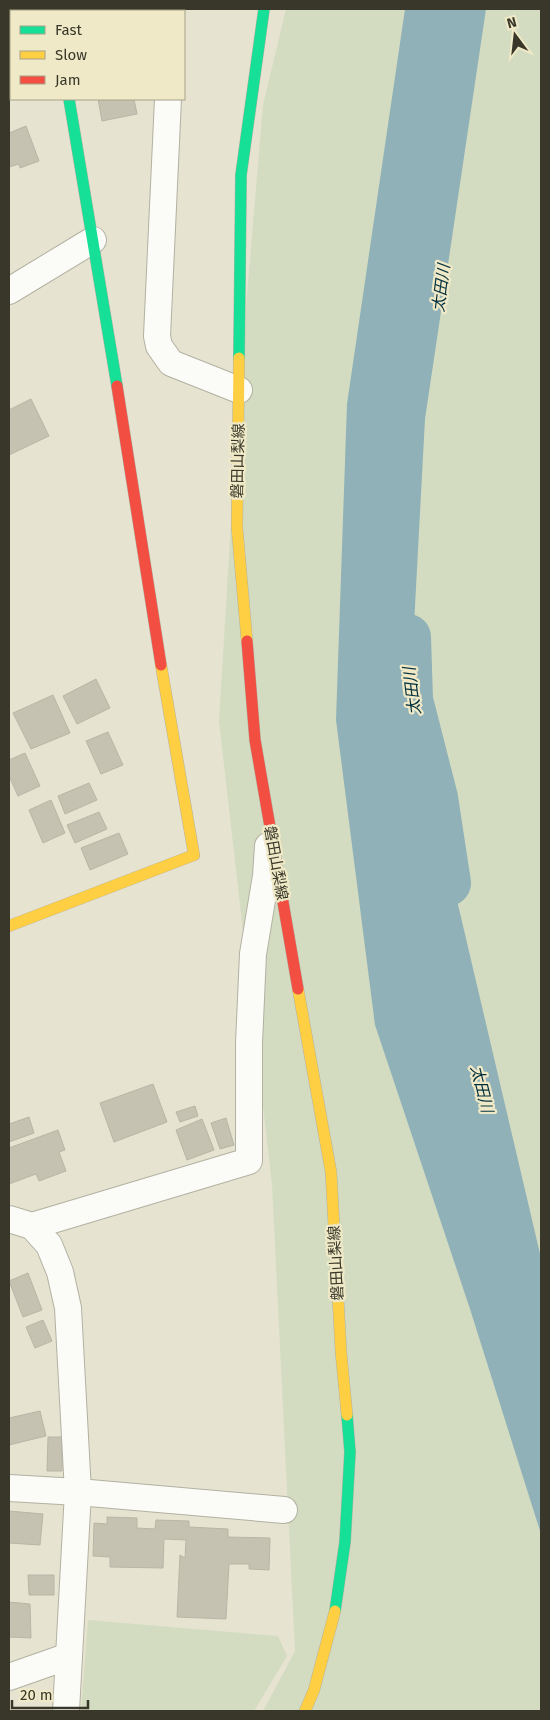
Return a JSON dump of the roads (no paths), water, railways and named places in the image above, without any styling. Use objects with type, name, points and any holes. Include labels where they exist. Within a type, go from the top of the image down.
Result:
[{"type":"main road","name":"磐田山梨線","points":[[264,9],[241,175],[237,527],[255,740],[331,1172],[341,1352],[350,1452],[345,1542],[334,1616],[314,1690],[306,1711]]},
{"type":"main road","points":[[9,926],[194,855],[69,100]]},
{"type":"street","points":[[168,100],[156,336],[159,346],[170,363],[239,390]]},
{"type":"street","points":[[9,290],[93,240]]},
{"type":"street","points":[[20,1222],[249,1161],[249,1043],[252,954],[266,876],[269,826]]},
{"type":"street","points":[[20,1222],[49,1245],[60,1272],[68,1308],[78,1492],[66,1711]]},
{"type":"street","points":[[9,1488],[78,1492],[284,1510]]},
{"type":"street","points":[[9,1677],[69,1656]]},
{"type":"water","points":[[405,9],[486,9],[425,419],[410,700],[541,1258],[541,1534],[470,1309],[375,1025],[336,720],[347,404]]},
{"type":"waterway","name":"太田川","points":[[408,637],[410,700],[435,798],[448,883]]}]
